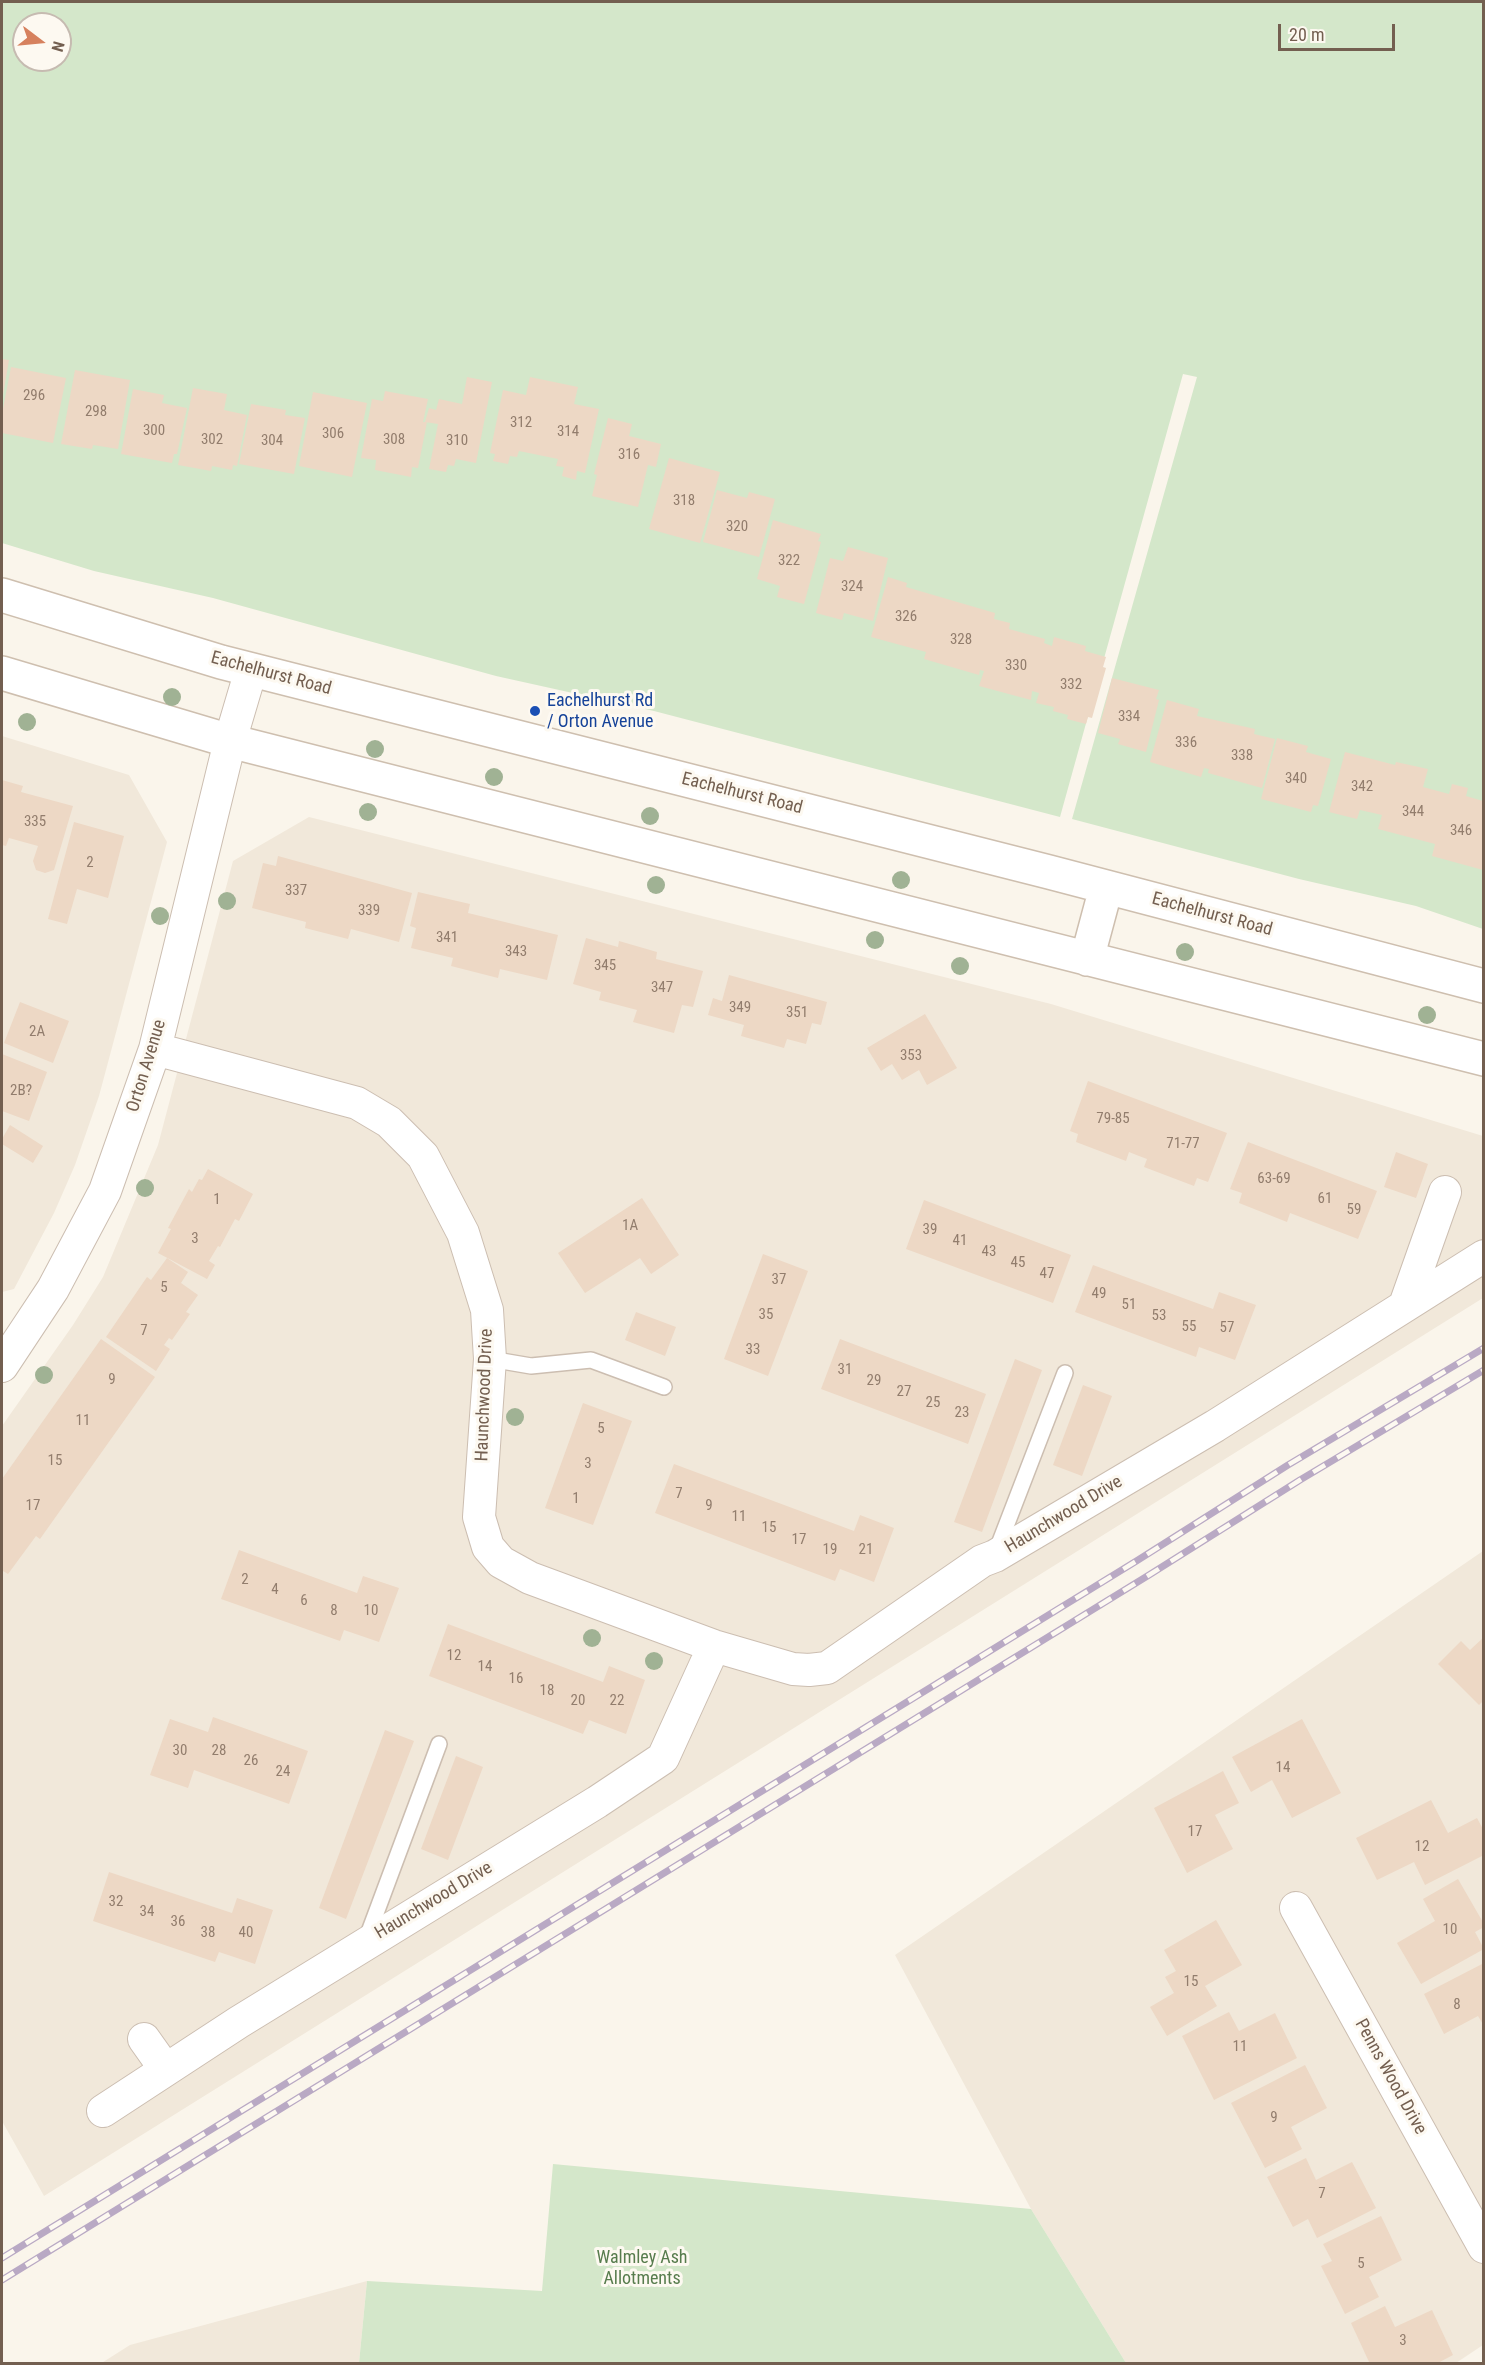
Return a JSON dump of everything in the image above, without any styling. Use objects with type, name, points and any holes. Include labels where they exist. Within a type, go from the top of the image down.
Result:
[{"type":"main road","name":"Eachelhurst Road","points":[[2,595],[251,670],[1484,986]]},
{"type":"main road","points":[[2,673],[230,741],[1484,1059]]},
{"type":"main road","points":[[1087,959],[1106,888]]},
{"type":"street","name":"Orton Avenue","points":[[2,1366],[53,1289],[105,1191],[155,1049],[230,741],[251,670]]},
{"type":"street","name":"Haunchwood Drive","points":[[155,1049],[357,1103],[389,1122],[423,1156],[463,1233],[488,1310],[490,1359],[479,1516],[488,1547],[501,1562],[530,1578],[714,1646],[793,1669],[826,1668],[982,1561],[995,1556],[1215,1425],[1484,1256]]},
{"type":"street","points":[[1405,1305],[1445,1192]]},
{"type":"street","name":"Haunchwood Drive","points":[[103,2111],[365,1943],[597,1802],[663,1758],[714,1646]]},
{"type":"street","name":"Penns Wood Drive","points":[[1296,1908],[1484,2247]]},
{"type":"street","points":[[144,2039],[166,2070]]},
{"type":"lane","points":[[490,1359],[531,1366],[591,1360],[664,1387]]},
{"type":"lane","points":[[995,1556],[1065,1373]]},
{"type":"lane","points":[[365,1943],[439,1744]]},
{"type":"shaded area","points":[[2,736],[129,775],[167,842],[99,1096],[75,1165],[54,1213],[14,1289],[2,1292]]},
{"type":"shaded area","points":[[309,817],[1051,1004],[1483,1136],[1483,1298],[44,2196],[2,2121],[2,1426],[73,1325],[103,1277],[158,1145],[233,861]]},
{"type":"shaded area","points":[[1483,1551],[1483,2345],[1456,2363],[1126,2363],[1031,2209],[895,1955]]},
{"type":"shaded area","points":[[367,2281],[359,2363],[100,2364],[130,2345]]},
{"type":"green space","points":[[2,2],[1483,2],[1483,929],[1416,906],[1299,879],[1072,819],[1197,377],[1183,374],[1060,817],[654,711],[496,676],[213,598],[94,571],[2,543]]},
{"type":"green space","name":"Walmley Ash Allotments","points":[[553,2164],[1031,2209],[1126,2363],[359,2363],[367,2281],[542,2291]]},
{"type":"building","points":[[2,359],[9,360],[3,395],[2,395]]},
{"type":"building","points":[[11,367],[66,378],[53,443],[2,433],[2,414]]},
{"type":"building","points":[[75,370],[130,380],[118,449],[93,445],[92,449],[61,444]]},
{"type":"building","points":[[467,377],[492,382],[476,463],[456,459],[454,466],[448,465],[446,472],[429,469],[438,424],[425,422],[429,408],[436,410],[439,399],[462,404]]},
{"type":"building","points":[[530,377],[578,387],[574,404],[599,409],[585,473],[577,471],[576,480],[562,476],[564,467],[556,466],[558,459],[519,451],[517,457],[510,456],[508,464],[493,461],[495,454],[490,453],[503,390],[526,395]]},
{"type":"building","points":[[193,388],[227,394],[224,410],[247,415],[237,466],[233,465],[232,470],[212,466],[211,471],[178,465]]},
{"type":"building","points":[[133,389],[164,395],[162,403],[187,408],[177,454],[174,454],[172,463],[121,454]]},
{"type":"building","points":[[385,391],[428,399],[423,422],[427,422],[418,468],[412,467],[411,477],[375,470],[376,460],[361,458],[372,399],[383,401]]},
{"type":"building","points":[[313,392],[367,403],[352,477],[299,466]]},
{"type":"building","points":[[251,404],[286,410],[285,415],[305,418],[294,474],[239,464]]},
{"type":"building","points":[[608,418],[632,424],[629,436],[661,444],[656,467],[648,465],[638,507],[592,496],[597,475],[594,474]]},
{"type":"building","points":[[669,458],[720,472],[700,543],[649,529]]},
{"type":"building","points":[[717,490],[747,498],[749,492],[775,499],[759,557],[703,542]]},
{"type":"building","points":[[773,520],[821,534],[818,541],[821,542],[804,604],[777,597],[780,586],[757,579]]},
{"type":"building","points":[[848,547],[888,558],[873,621],[844,613],[842,620],[816,613],[830,558],[843,561]]},
{"type":"building","points":[[888,577],[907,583],[906,587],[995,613],[994,619],[1010,623],[1009,629],[1045,639],[1044,643],[1052,646],[1054,637],[1086,646],[1085,651],[1106,657],[1103,667],[1106,668],[1092,718],[1088,717],[1086,724],[1067,719],[1068,715],[1053,711],[1054,707],[1036,703],[1039,693],[1032,691],[1031,700],[979,686],[984,671],[980,670],[979,675],[924,659],[926,652],[871,637]]},
{"type":"building","points":[[1112,678],[1159,690],[1156,699],[1159,700],[1146,752],[1118,744],[1120,739],[1098,733]]},
{"type":"building","points":[[1167,700],[1199,709],[1197,716],[1255,729],[1254,734],[1275,739],[1262,788],[1208,773],[1209,769],[1204,768],[1201,777],[1150,762]]},
{"type":"building","points":[[1277,738],[1308,746],[1306,752],[1331,759],[1318,806],[1313,805],[1311,812],[1261,799]]},
{"type":"building","points":[[1345,752],[1395,765],[1396,762],[1428,769],[1423,787],[1449,794],[1452,784],[1468,788],[1466,796],[1483,801],[1483,870],[1432,856],[1435,844],[1378,829],[1382,815],[1360,810],[1357,819],[1329,812]]},
{"type":"building","points":[[2,780],[23,786],[21,792],[73,806],[54,870],[45,873],[36,870],[33,861],[38,846],[9,838],[6,846],[2,845]]},
{"type":"building","points":[[74,822],[124,836],[108,898],[77,889],[67,924],[48,919]]},
{"type":"building","points":[[278,856],[412,893],[399,942],[351,929],[348,939],[305,928],[306,922],[252,908],[263,863],[276,866]]},
{"type":"building","points":[[418,892],[470,904],[468,913],[558,935],[547,980],[500,969],[498,978],[451,966],[453,958],[411,948],[416,928],[410,926]]},
{"type":"building","points":[[586,938],[618,947],[619,941],[657,952],[656,959],[703,971],[693,1007],[682,1005],[674,1033],[633,1022],[637,1010],[599,1000],[601,992],[573,984]]},
{"type":"building","points":[[729,975],[827,1002],[821,1025],[812,1023],[806,1044],[787,1039],[784,1048],[741,1036],[744,1025],[708,1015],[713,998],[722,1001]]},
{"type":"building","points":[[20,1002],[69,1021],[53,1063],[4,1043]]},
{"type":"building","points":[[925,1014],[957,1068],[927,1085],[919,1070],[902,1080],[892,1064],[881,1071],[867,1048]]},
{"type":"building","points":[[2,1054],[47,1072],[29,1121],[2,1111]]},
{"type":"building","points":[[1088,1081],[1227,1133],[1208,1182],[1197,1178],[1194,1186],[1144,1167],[1147,1159],[1129,1152],[1126,1161],[1076,1142],[1078,1134],[1070,1131]]},
{"type":"building","points":[[10,1125],[43,1146],[33,1163],[2,1144],[2,1139]]},
{"type":"building","points":[[1248,1142],[1377,1191],[1358,1239],[1290,1213],[1287,1222],[1239,1203],[1242,1193],[1230,1189]]},
{"type":"building","points":[[1396,1152],[1428,1164],[1416,1198],[1384,1187]]},
{"type":"building","points":[[208,1169],[253,1194],[239,1221],[235,1219],[220,1247],[218,1246],[209,1261],[215,1265],[207,1279],[158,1253],[171,1229],[168,1228],[189,1189],[192,1192]]},
{"type":"building","points":[[642,1198],[679,1255],[651,1274],[640,1258],[585,1293],[558,1253]]},
{"type":"building","points":[[924,1200],[1071,1255],[1053,1303],[906,1249]]},
{"type":"building","points":[[763,1254],[808,1271],[768,1376],[724,1359]]},
{"type":"building","points":[[167,1258],[188,1272],[181,1283],[198,1295],[186,1312],[190,1314],[172,1340],[169,1338],[164,1345],[170,1349],[156,1371],[106,1337],[147,1277],[151,1280]]},
{"type":"building","points":[[1093,1265],[1213,1309],[1219,1292],[1256,1305],[1235,1360],[1199,1347],[1196,1357],[1075,1312]]},
{"type":"building","points":[[636,1312],[676,1327],[665,1356],[625,1340]]},
{"type":"building","points":[[101,1339],[155,1377],[40,1539],[36,1536],[8,1574],[3,1571],[2,1573],[2,1479]]},
{"type":"building","points":[[840,1339],[986,1394],[968,1444],[821,1389]]},
{"type":"building","points":[[1015,1359],[1042,1370],[982,1532],[954,1522]]},
{"type":"building","points":[[1083,1385],[1112,1396],[1082,1476],[1053,1465]]},
{"type":"building","points":[[583,1403],[632,1421],[593,1525],[545,1508]]},
{"type":"building","points":[[674,1464],[854,1531],[860,1515],[894,1528],[874,1582],[840,1569],[835,1581],[655,1513]]},
{"type":"building","points":[[239,1550],[357,1593],[363,1576],[399,1588],[379,1642],[344,1630],[340,1641],[221,1599]]},
{"type":"building","points":[[448,1624],[603,1682],[609,1666],[645,1680],[626,1734],[589,1720],[583,1734],[429,1676]]},
{"type":"building","points":[[1484,1637],[1484,1700],[1479,1705],[1438,1664],[1461,1641],[1470,1650]]},
{"type":"building","points":[[213,1717],[308,1751],[289,1804],[194,1770],[188,1788],[150,1775],[170,1719],[208,1732]]},
{"type":"building","points":[[1302,1719],[1341,1793],[1292,1818],[1272,1780],[1251,1792],[1232,1757]]},
{"type":"building","points":[[385,1730],[414,1741],[346,1919],[319,1908]]},
{"type":"building","points":[[456,1756],[483,1767],[448,1860],[421,1849]]},
{"type":"building","points":[[1223,1771],[1239,1803],[1215,1815],[1233,1849],[1187,1873],[1154,1808]]},
{"type":"building","points":[[1431,1800],[1448,1833],[1477,1818],[1484,1831],[1484,1855],[1425,1885],[1414,1862],[1377,1880],[1356,1838]]},
{"type":"building","points":[[109,1872],[232,1913],[237,1898],[273,1910],[255,1964],[219,1952],[215,1962],[93,1921]]},
{"type":"building","points":[[1458,1879],[1484,1924],[1484,1927],[1475,1932],[1484,1949],[1421,1984],[1397,1943],[1435,1921],[1423,1899]]},
{"type":"building","points":[[1216,1920],[1242,1965],[1205,1986],[1217,2006],[1167,2036],[1150,2007],[1174,1993],[1165,1977],[1176,1971],[1164,1950]]},
{"type":"building","points":[[1484,1963],[1484,2026],[1478,2016],[1444,2034],[1424,1994]]},
{"type":"building","points":[[1229,2012],[1239,2031],[1275,2013],[1297,2058],[1214,2100],[1182,2036]]},
{"type":"building","points":[[1305,2065],[1327,2108],[1291,2127],[1302,2149],[1265,2168],[1231,2103]]},
{"type":"building","points":[[1306,2158],[1316,2180],[1352,2162],[1376,2208],[1317,2238],[1308,2219],[1293,2227],[1267,2177]]},
{"type":"building","points":[[1381,2216],[1402,2260],[1369,2277],[1379,2297],[1345,2314],[1321,2266],[1332,2261],[1323,2244]]},
{"type":"building","points":[[1385,2306],[1395,2327],[1432,2310],[1453,2355],[1436,2364],[1370,2364],[1351,2323]]},
{"type":"railway","points":[[2,2258],[1138,1560],[1288,1465],[1484,1348]]},
{"type":"railway","points":[[2,2280],[1300,1480],[1484,1370]]},
{"type":"place","name":"Eachelhurst Rd / Orton Avenue","points":[[535,711]]}]
